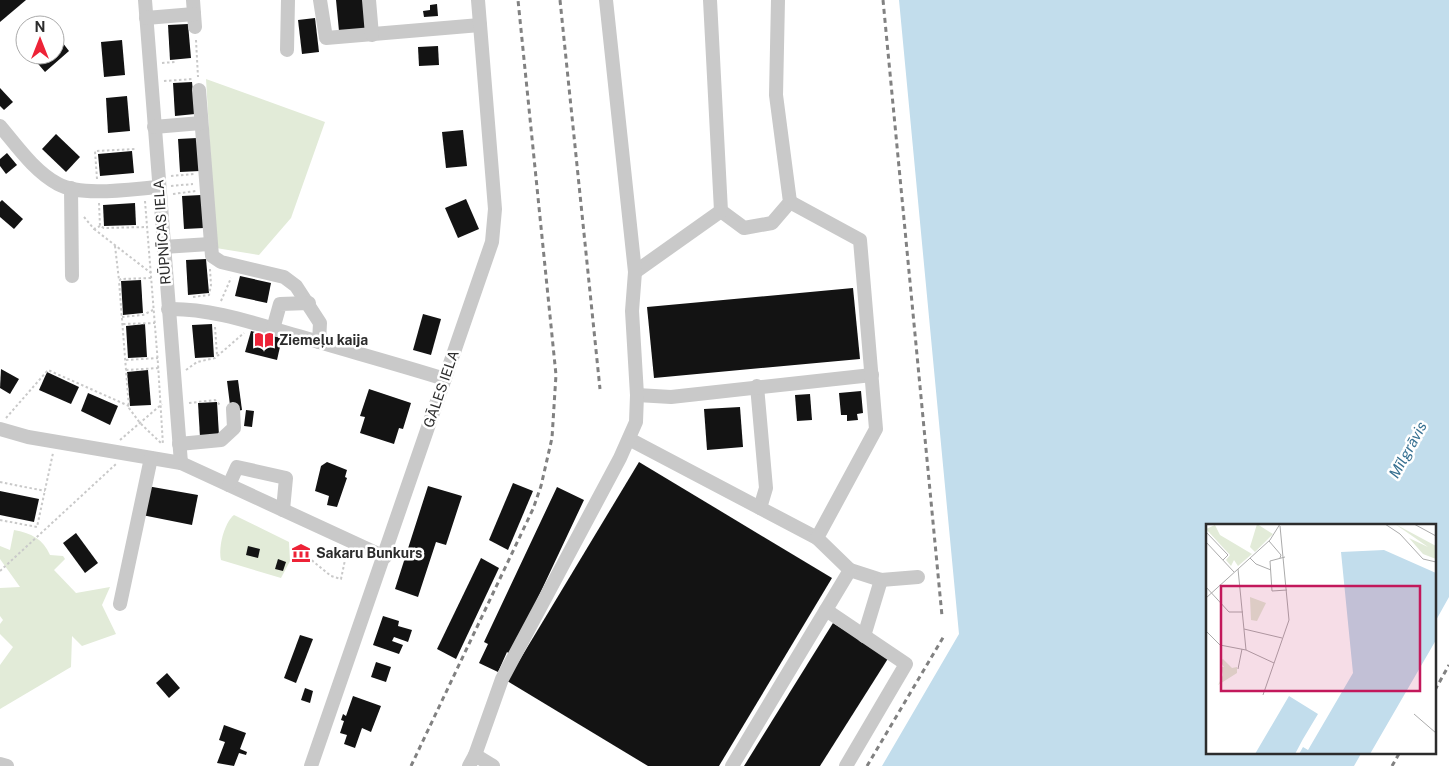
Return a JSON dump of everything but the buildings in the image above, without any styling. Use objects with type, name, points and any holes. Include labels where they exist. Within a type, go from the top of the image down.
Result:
[{"type":"street","name":"RŪPNĪCAS IELA","points":[[144,0],[163,247],[161,310],[175,393],[181,463]]},
{"type":"street","points":[[287,50],[288,0]]},
{"type":"street","points":[[320,0],[326,38],[480,26]]},
{"type":"street","points":[[369,0],[372,35]]},
{"type":"street","name":"GĀLES IELA","points":[[311,766],[385,557],[492,242],[495,209],[478,0]]},
{"type":"street","points":[[493,766],[472,761],[502,679],[579,537],[636,422],[637,395],[632,311],[635,272],[606,0]]},
{"type":"street","points":[[710,0],[721,211]]},
{"type":"street","points":[[721,211],[744,228],[772,223],[790,202],[776,95],[778,0]]},
{"type":"street","points":[[146,18],[194,14]]},
{"type":"street","points":[[199,90],[203,187],[212,256],[221,262],[284,277],[296,286],[320,324],[319,342]]},
{"type":"street","points":[[154,127],[201,123]]},
{"type":"street","points":[[0,126],[39,170],[72,195],[72,276]]},
{"type":"street","points":[[72,195],[98,190],[158,187]]},
{"type":"street","points":[[790,202],[860,240],[872,375],[876,429],[817,538]]},
{"type":"street","points":[[635,272],[721,211]]},
{"type":"street","points":[[163,247],[210,244]]},
{"type":"street","points":[[274,329],[280,304],[308,303]]},
{"type":"street","points":[[161,310],[182,309],[251,323],[444,379]]},
{"type":"street","points":[[637,395],[671,396],[872,375]]},
{"type":"street","points":[[757,386],[766,488],[760,508]]},
{"type":"street","points":[[179,444],[221,440],[234,428],[227,411]]},
{"type":"street","points":[[1,426],[56,441],[181,463],[385,557]]},
{"type":"street","points":[[629,439],[817,538],[850,570],[882,580],[918,577]]},
{"type":"street","points":[[120,604],[150,458]]},
{"type":"street","points":[[229,486],[237,467],[286,478],[283,510]]},
{"type":"street","points":[[732,766],[850,570]]},
{"type":"street","points":[[864,636],[882,580]]},
{"type":"street","points":[[826,610],[906,664],[846,766]]},
{"type":"street","points":[[0,764],[7,766]]},
{"type":"path","points":[[194,14],[199,90]]},
{"type":"path","points":[[162,63],[175,62]]},
{"type":"path","points":[[158,187],[203,187]]},
{"type":"path","points":[[172,194],[203,187]]},
{"type":"path","points":[[144,188],[151,278],[161,310],[155,322],[162,445]]},
{"type":"path","points":[[72,195],[94,229],[151,273]]},
{"type":"path","points":[[94,229],[100,226]]},
{"type":"path","points":[[116,246],[129,406],[140,423],[181,463]]},
{"type":"path","points":[[190,297],[209,295],[211,285],[210,262]]},
{"type":"path","points":[[217,355],[214,314],[233,273]]},
{"type":"path","points":[[120,280],[151,278]]},
{"type":"path","points":[[122,317],[143,315],[161,310]]},
{"type":"path","points":[[122,324],[155,322]]},
{"type":"path","points":[[186,370],[198,362],[215,358],[250,328],[251,323]]},
{"type":"path","points":[[126,360],[158,358]]},
{"type":"path","points":[[126,370],[159,368]]},
{"type":"path","points":[[1,426],[48,370],[129,406]]},
{"type":"path","points":[[123,437],[175,393]]},
{"type":"path","points":[[189,403],[215,400],[227,411]]},
{"type":"path","points":[[0,520],[37,527],[56,441]]},
{"type":"path","points":[[0,571],[126,454]]},
{"type":"path","points":[[0,482],[45,491]]},
{"type":"path","points":[[304,554],[331,576]]},
{"type":"green space","points":[[206,79],[325,122],[291,218],[259,255],[216,248]]},
{"type":"green space","points":[[234,515],[289,542],[290,561],[281,578],[221,560],[220,549],[223,536],[227,524]]},
{"type":"green space","points":[[14,530],[36,538],[44,545],[50,555],[63,556],[65,559],[54,570],[76,593],[110,587],[102,605],[116,634],[82,646],[72,636],[71,667],[0,709],[0,665],[13,647],[0,634],[0,624],[3,620],[0,616],[0,588],[20,587],[0,559],[0,546],[10,550]]},
{"type":"water","name":"Mīlgrāvis","points":[[899,0],[1449,0],[1449,597],[1436,620],[1436,524],[1206,524],[1206,754],[1361,754],[1354,766],[882,766],[959,634]]},
{"type":"railway","points":[[411,766],[533,509],[541,486],[552,438],[556,375],[518,0]]},
{"type":"railway","points":[[560,0],[600,389]]},
{"type":"railway","points":[[883,0],[942,616]]},
{"type":"railway","points":[[867,766],[944,636]]},
{"type":"railway","points":[[1436,688],[1449,665]]},
{"type":"railway","points":[[1392,766],[1399,754]]},
{"type":"place","name":"Ziemeļu kaija","points":[[264,340]]},
{"type":"place","name":"Sakaru Bunkurs","points":[[301,553]]}]
